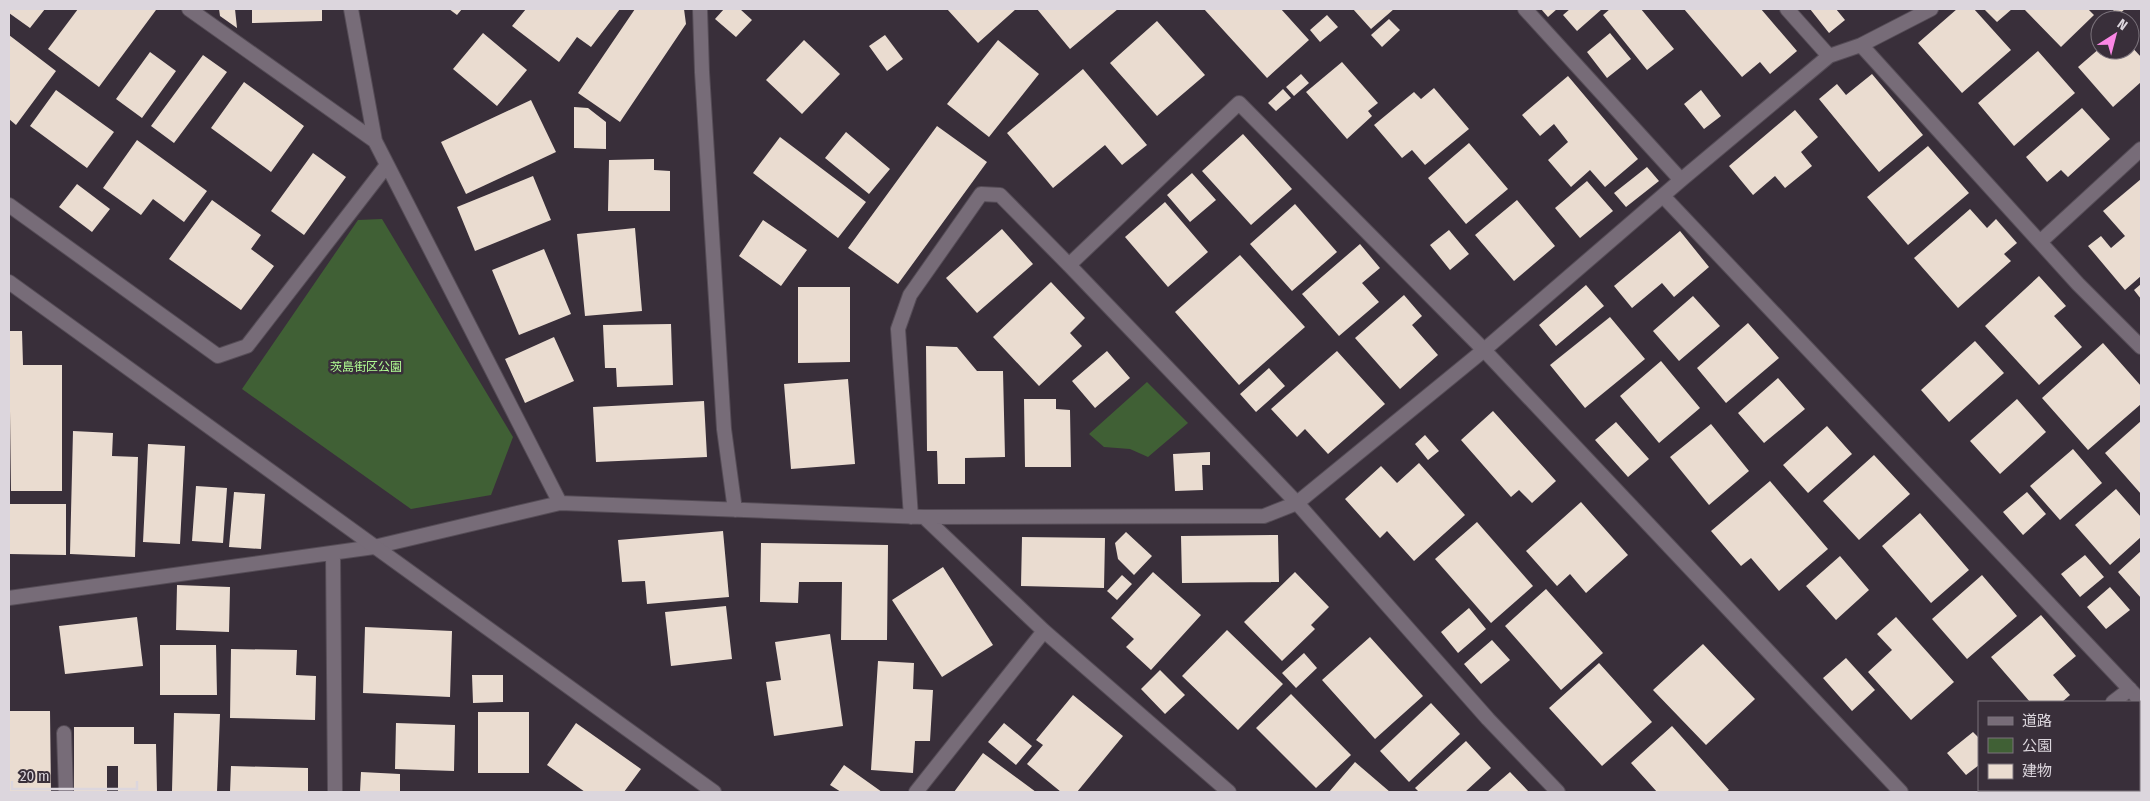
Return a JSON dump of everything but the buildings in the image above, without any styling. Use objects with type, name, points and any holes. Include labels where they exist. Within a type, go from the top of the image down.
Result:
[{"type":"street","points":[[189,9],[375,141]]},
{"type":"street","points":[[351,9],[375,141],[560,503]]},
{"type":"street","points":[[700,9],[702,72],[724,429],[735,510]]},
{"type":"street","points":[[1525,9],[1681,180]]},
{"type":"street","points":[[1786,9],[1828,56]]},
{"type":"street","points":[[9,598],[374,547],[560,503],[917,517],[1264,516],[1297,503],[1484,350],[1828,56],[1861,45],[1931,9]]},
{"type":"street","points":[[1861,45],[2040,242],[2141,347]]},
{"type":"street","points":[[1069,265],[1239,103],[1484,350],[1901,792]]},
{"type":"street","points":[[2040,242],[2141,149]]},
{"type":"street","points":[[9,205],[218,356],[247,346],[387,165]]},
{"type":"street","points":[[1229,792],[1044,631],[917,517],[898,329],[910,295],[981,194],[1000,195],[1069,265],[1297,503],[1488,718],[1558,792]]},
{"type":"street","points":[[1663,196],[2141,701]]},
{"type":"street","points":[[9,282],[714,792]]},
{"type":"street","points":[[334,553],[335,792]]},
{"type":"street","points":[[916,792],[1044,631]]},
{"type":"street","points":[[2113,701],[2130,688]]},
{"type":"street","points":[[64,733],[66,792]]},
{"type":"green space","name":"茨島街区公園","points":[[382,219],[513,437],[491,495],[411,509],[242,389],[358,220]]},
{"type":"green space","points":[[1147,382],[1188,423],[1148,457],[1130,449],[1104,447],[1089,434]]}]
